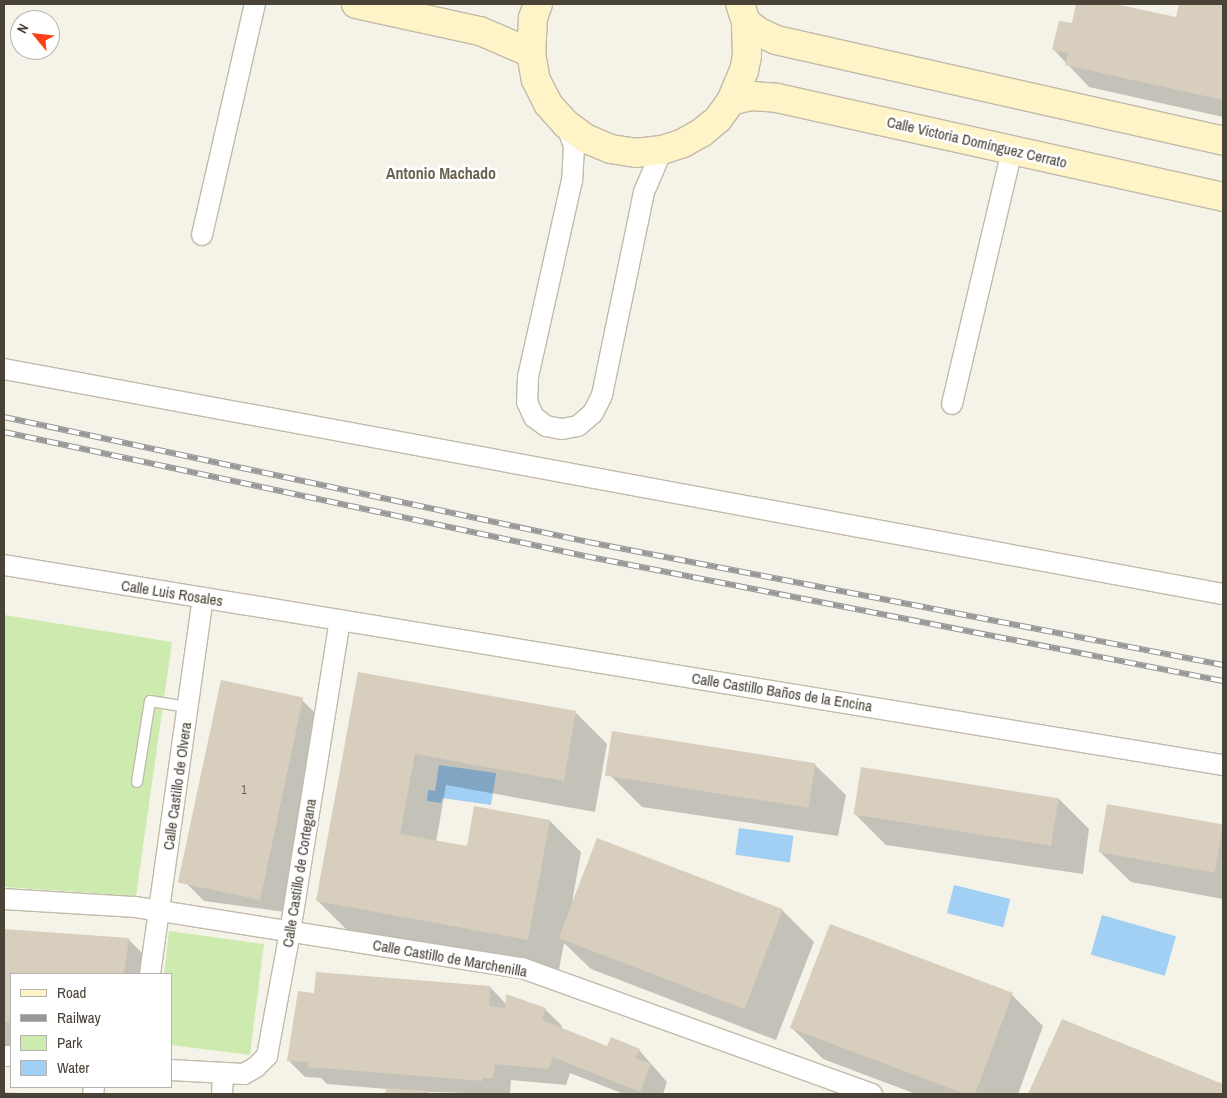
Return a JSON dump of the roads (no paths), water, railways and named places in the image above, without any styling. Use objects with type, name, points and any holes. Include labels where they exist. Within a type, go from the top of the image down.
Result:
[{"type":"street","points":[[202,235],[255,4]]},
{"type":"street","points":[[356,4],[480,31],[531,53]]},
{"type":"street","points":[[538,4],[533,18],[531,53],[536,80],[548,104],[566,124],[587,140],[611,149],[636,153],[662,150],[683,143],[701,133],[718,119],[739,87],[746,63],[748,38],[743,13]]},
{"type":"street","points":[[743,13],[759,32],[776,40],[1223,141]]},
{"type":"street","name":"Calle Victoria Domínguez Cerrato","points":[[731,101],[751,96],[777,98],[1223,196]]},
{"type":"street","points":[[566,124],[574,146],[572,180],[528,377],[527,402],[534,417],[546,426],[562,430],[578,426],[593,413],[602,395],[644,192],[662,150]]},
{"type":"street","points":[[952,404],[1012,150]]},
{"type":"street","points":[[4,369],[1223,594]]},
{"type":"street","name":"Calle Luis Rosales","points":[[4,565],[340,620]]},
{"type":"street","name":"Calle Castillo de Olvera","points":[[150,973],[203,598]]},
{"type":"street","name":"Calle Castillo Baños de la Encina","points":[[340,620],[1223,765]]},
{"type":"street","name":"Calle Castillo de Cortegana","points":[[172,1070],[244,1074],[256,1067],[267,1056],[290,932],[340,620]]},
{"type":"street","name":"Calle Castillo de Marchenilla","points":[[4,899],[135,907],[522,968],[872,1094]]},
{"type":"street","points":[[222,1094],[224,1074]]},
{"type":"lane","points":[[137,782],[150,701],[188,707]]},
{"type":"water","points":[[439,765],[496,773],[491,805],[442,798],[441,803],[427,801],[428,790],[435,791]]},
{"type":"water","points":[[739,828],[793,836],[790,862],[735,855]]},
{"type":"water","points":[[954,885],[1010,899],[1003,927],[947,913]]},
{"type":"water","points":[[1102,915],[1176,936],[1165,976],[1091,954]]},
{"type":"railway","points":[[4,417],[588,542],[1223,665]]},
{"type":"railway","points":[[4,432],[585,556],[1223,681]]},
{"type":"district","name":"Antonio Machado","points":[[441,173]]}]
